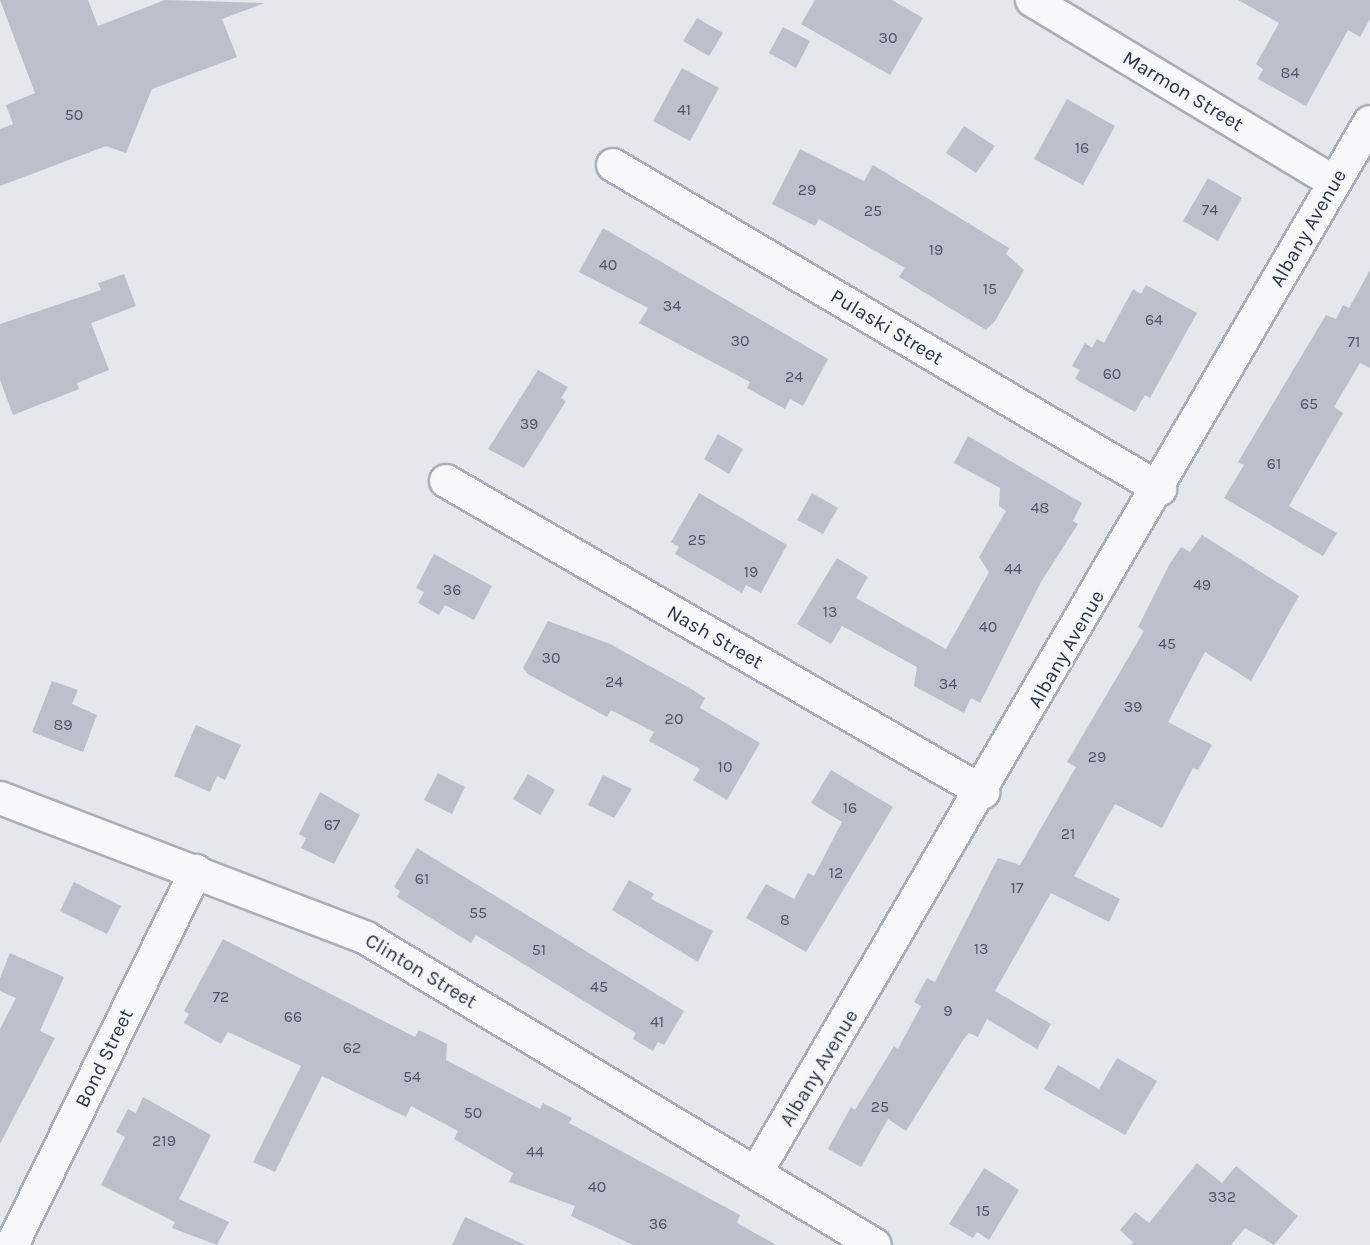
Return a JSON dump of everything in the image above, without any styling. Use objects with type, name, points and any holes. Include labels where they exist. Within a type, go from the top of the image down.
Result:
[{"type":"street","name":"Marmon Street","points":[[1032,0],[1334,182]]},
{"type":"street","name":"Albany Avenue","points":[[756,1173],[983,792],[1370,122]]},
{"type":"street","name":"Pulaski Street","points":[[613,165],[1160,489]]},
{"type":"street","name":"Nash Street","points":[[446,481],[983,792]]},
{"type":"street","name":"Clinton Street","points":[[0,798],[196,871],[366,938],[875,1245]]},
{"type":"street","name":"Bond Street","points":[[12,1245],[196,871]]},
{"type":"street","name":"Clinton Street","points":[[812,1207],[852,1245]]},
{"type":"building","points":[[0,0],[88,0],[98,26],[165,0],[265,3],[222,19],[237,57],[152,89],[126,153],[106,146],[0,186],[0,129],[13,124],[6,105],[35,93]]},
{"type":"building","points":[[815,0],[892,0],[923,18],[890,75],[801,24]]},
{"type":"building","points":[[1238,0],[1370,0],[1370,19],[1360,37],[1348,30],[1306,106],[1258,79],[1263,69],[1256,64],[1279,23]]},
{"type":"building","points":[[697,18],[723,33],[709,56],[683,41]]},
{"type":"building","points":[[783,27],[810,41],[796,68],[769,53]]},
{"type":"building","points":[[682,68],[719,88],[690,141],[653,121]]},
{"type":"building","points":[[1067,99],[1115,126],[1083,185],[1034,159]]},
{"type":"building","points":[[964,126],[995,146],[976,173],[946,153]]},
{"type":"building","points":[[800,149],[864,181],[873,165],[1009,248],[1006,254],[1024,270],[995,321],[986,330],[899,277],[905,268],[819,219],[815,226],[772,204]]},
{"type":"building","points":[[1208,178],[1242,198],[1218,241],[1183,221]]},
{"type":"building","points":[[603,228],[828,359],[803,406],[790,399],[785,409],[747,388],[750,382],[639,323],[648,308],[579,272]]},
{"type":"building","points":[[1370,270],[1370,368],[1360,363],[1334,407],[1343,413],[1289,506],[1337,533],[1323,556],[1224,498],[1244,465],[1238,462],[1326,315],[1336,319],[1343,305],[1349,308]]},
{"type":"building","points":[[124,274],[136,306],[91,323],[109,370],[77,383],[79,389],[13,415],[0,380],[0,324],[101,290],[98,283]]},
{"type":"building","points":[[1146,285],[1197,313],[1150,398],[1145,395],[1135,412],[1075,379],[1080,370],[1072,366],[1085,343],[1092,348],[1097,339],[1104,343],[1133,289],[1141,294]]},
{"type":"building","points":[[538,370],[568,387],[561,398],[566,401],[524,468],[488,449]]},
{"type":"building","points":[[718,434],[743,449],[729,474],[704,459]]},
{"type":"building","points":[[968,436],[1082,503],[1073,521],[1078,524],[1041,582],[980,703],[971,698],[964,713],[914,686],[917,667],[842,626],[831,644],[797,624],[837,558],[868,577],[856,598],[946,649],[989,572],[979,557],[1006,511],[999,506],[1000,488],[954,463]]},
{"type":"building","points":[[699,493],[787,545],[761,593],[746,585],[742,593],[675,554],[679,547],[671,542]]},
{"type":"building","points":[[812,493],[838,508],[823,534],[797,520]]},
{"type":"building","points":[[1202,535],[1299,596],[1251,681],[1205,652],[1168,722],[1212,745],[1198,770],[1193,768],[1162,828],[1115,804],[1074,876],[1120,899],[1109,922],[1051,893],[995,991],[1051,1024],[1037,1049],[987,1019],[978,1037],[969,1033],[963,1040],[906,1131],[888,1119],[861,1167],[828,1149],[851,1107],[855,1110],[894,1046],[898,1049],[921,1006],[914,1002],[927,978],[935,982],[998,858],[1020,865],[1076,767],[1067,762],[1144,631],[1138,627],[1169,565],[1181,547],[1190,552]]},
{"type":"building","points":[[434,554],[492,586],[474,620],[445,605],[439,615],[418,603],[424,592],[416,588]]},
{"type":"building","points":[[548,621],[610,644],[693,690],[705,698],[700,708],[760,743],[727,800],[693,780],[700,769],[649,741],[654,732],[611,710],[607,717],[528,674],[523,668]]},
{"type":"building","points":[[52,681],[78,690],[72,704],[97,715],[83,752],[32,732]]},
{"type":"building","points":[[196,725],[241,745],[225,780],[217,776],[210,792],[174,776]]},
{"type":"building","points":[[831,770],[893,807],[806,952],[746,918],[766,884],[794,899],[808,873],[814,876],[842,822],[811,803]]},
{"type":"building","points":[[438,773],[465,787],[452,814],[424,800]]},
{"type":"building","points":[[528,774],[555,790],[540,815],[513,799]]},
{"type":"building","points":[[603,775],[632,789],[614,818],[588,805]]},
{"type":"building","points":[[320,792],[360,815],[334,864],[301,848],[306,838],[299,834]]},
{"type":"building","points":[[417,848],[684,1011],[664,1045],[658,1042],[653,1051],[633,1039],[636,1033],[476,935],[471,943],[397,897],[400,891],[394,887]]},
{"type":"building","points":[[629,880],[654,894],[651,899],[713,931],[698,962],[612,910]]},
{"type":"building","points":[[74,882],[121,906],[107,934],[60,911]]},
{"type":"building","points":[[223,939],[415,1037],[419,1030],[447,1044],[446,1060],[540,1109],[543,1103],[572,1118],[569,1123],[740,1215],[737,1223],[776,1245],[633,1245],[571,1216],[575,1206],[509,1182],[513,1173],[454,1139],[458,1131],[411,1106],[406,1117],[322,1076],[275,1172],[253,1162],[301,1066],[228,1032],[221,1044],[184,1023],[189,1014],[184,1011]]},
{"type":"building","points":[[10,953],[64,977],[40,1031],[55,1038],[0,1144],[0,1029],[16,998],[0,991],[0,978]]},
{"type":"building","points":[[1117,1058],[1157,1081],[1125,1135],[1044,1089],[1058,1065],[1099,1089]]},
{"type":"building","points":[[143,1097],[211,1135],[179,1199],[229,1222],[217,1245],[172,1228],[175,1222],[101,1185],[125,1137],[116,1132],[128,1109],[136,1113]]},
{"type":"building","points":[[1197,1163],[1222,1183],[1236,1166],[1298,1216],[1274,1245],[1245,1228],[1231,1245],[1131,1245],[1133,1242],[1120,1230],[1135,1212],[1149,1223]]},
{"type":"building","points":[[984,1168],[1019,1190],[989,1240],[977,1232],[973,1238],[949,1224]]},
{"type":"building","points":[[465,1217],[525,1245],[452,1245]]}]
